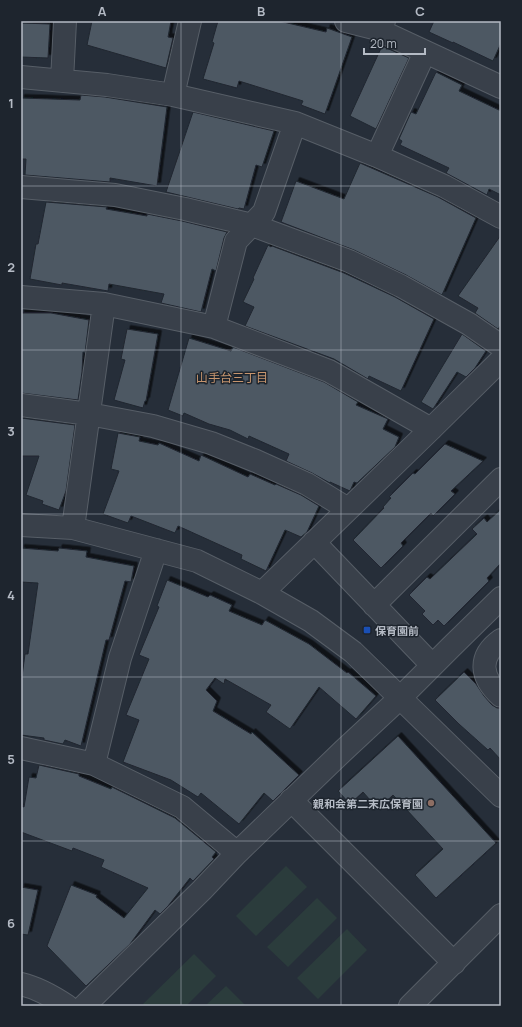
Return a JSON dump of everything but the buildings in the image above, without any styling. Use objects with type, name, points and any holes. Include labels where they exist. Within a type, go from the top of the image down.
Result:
[{"type":"street","points":[[62,81],[65,21]]},
{"type":"street","points":[[173,94],[190,21]]},
{"type":"street","points":[[346,21],[379,24],[425,52],[501,87]]},
{"type":"street","points":[[377,156],[425,52]]},
{"type":"street","points":[[21,77],[107,85],[173,94],[295,123],[377,156],[444,186],[501,217]]},
{"type":"street","points":[[214,327],[236,241],[264,212],[295,123]]},
{"type":"street","points":[[21,187],[115,195],[185,209],[252,225],[349,262],[401,286],[469,324],[501,346]]},
{"type":"street","points":[[21,297],[104,304],[214,327],[329,371],[431,429]]},
{"type":"street","points":[[73,528],[104,304]]},
{"type":"street","points":[[262,592],[501,360]]},
{"type":"street","points":[[21,406],[89,414],[153,426],[211,443],[307,484],[348,509]]},
{"type":"street","points":[[374,605],[501,479]]},
{"type":"street","points":[[21,525],[73,528],[197,561],[262,592],[311,621],[353,652],[501,796]]},
{"type":"street","points":[[314,542],[432,665]]},
{"type":"street","points":[[94,764],[120,658],[156,550]]},
{"type":"street","points":[[84,1006],[291,800],[400,698],[501,598]]},
{"type":"street","points":[[501,640],[488,654],[484,665],[486,677],[495,691],[501,696]]},
{"type":"street","points":[[21,748],[94,764],[182,807],[237,853]]},
{"type":"street","points":[[291,800],[454,962]]},
{"type":"street","points":[[410,1006],[501,915]]},
{"type":"street","points":[[21,984],[52,996],[67,1006]]},
{"type":"shaded area","points":[[286,866],[307,887],[256,936],[236,916]]},
{"type":"shaded area","points":[[317,898],[337,918],[288,967],[267,947]]},
{"type":"shaded area","points":[[347,929],[367,950],[318,999],[297,978]]},
{"type":"shaded area","points":[[194,954],[216,976],[186,1006],[145,1006],[143,1004]]},
{"type":"shaded area","points":[[226,986],[246,1006],[205,1006]]},
{"type":"place","name":"保育園前","points":[[367,630]]},
{"type":"place","name":"親和会第二末広保育園","points":[[431,803]]},
{"type":"district","name":"山手台三丁目","points":[[232,377]]}]
